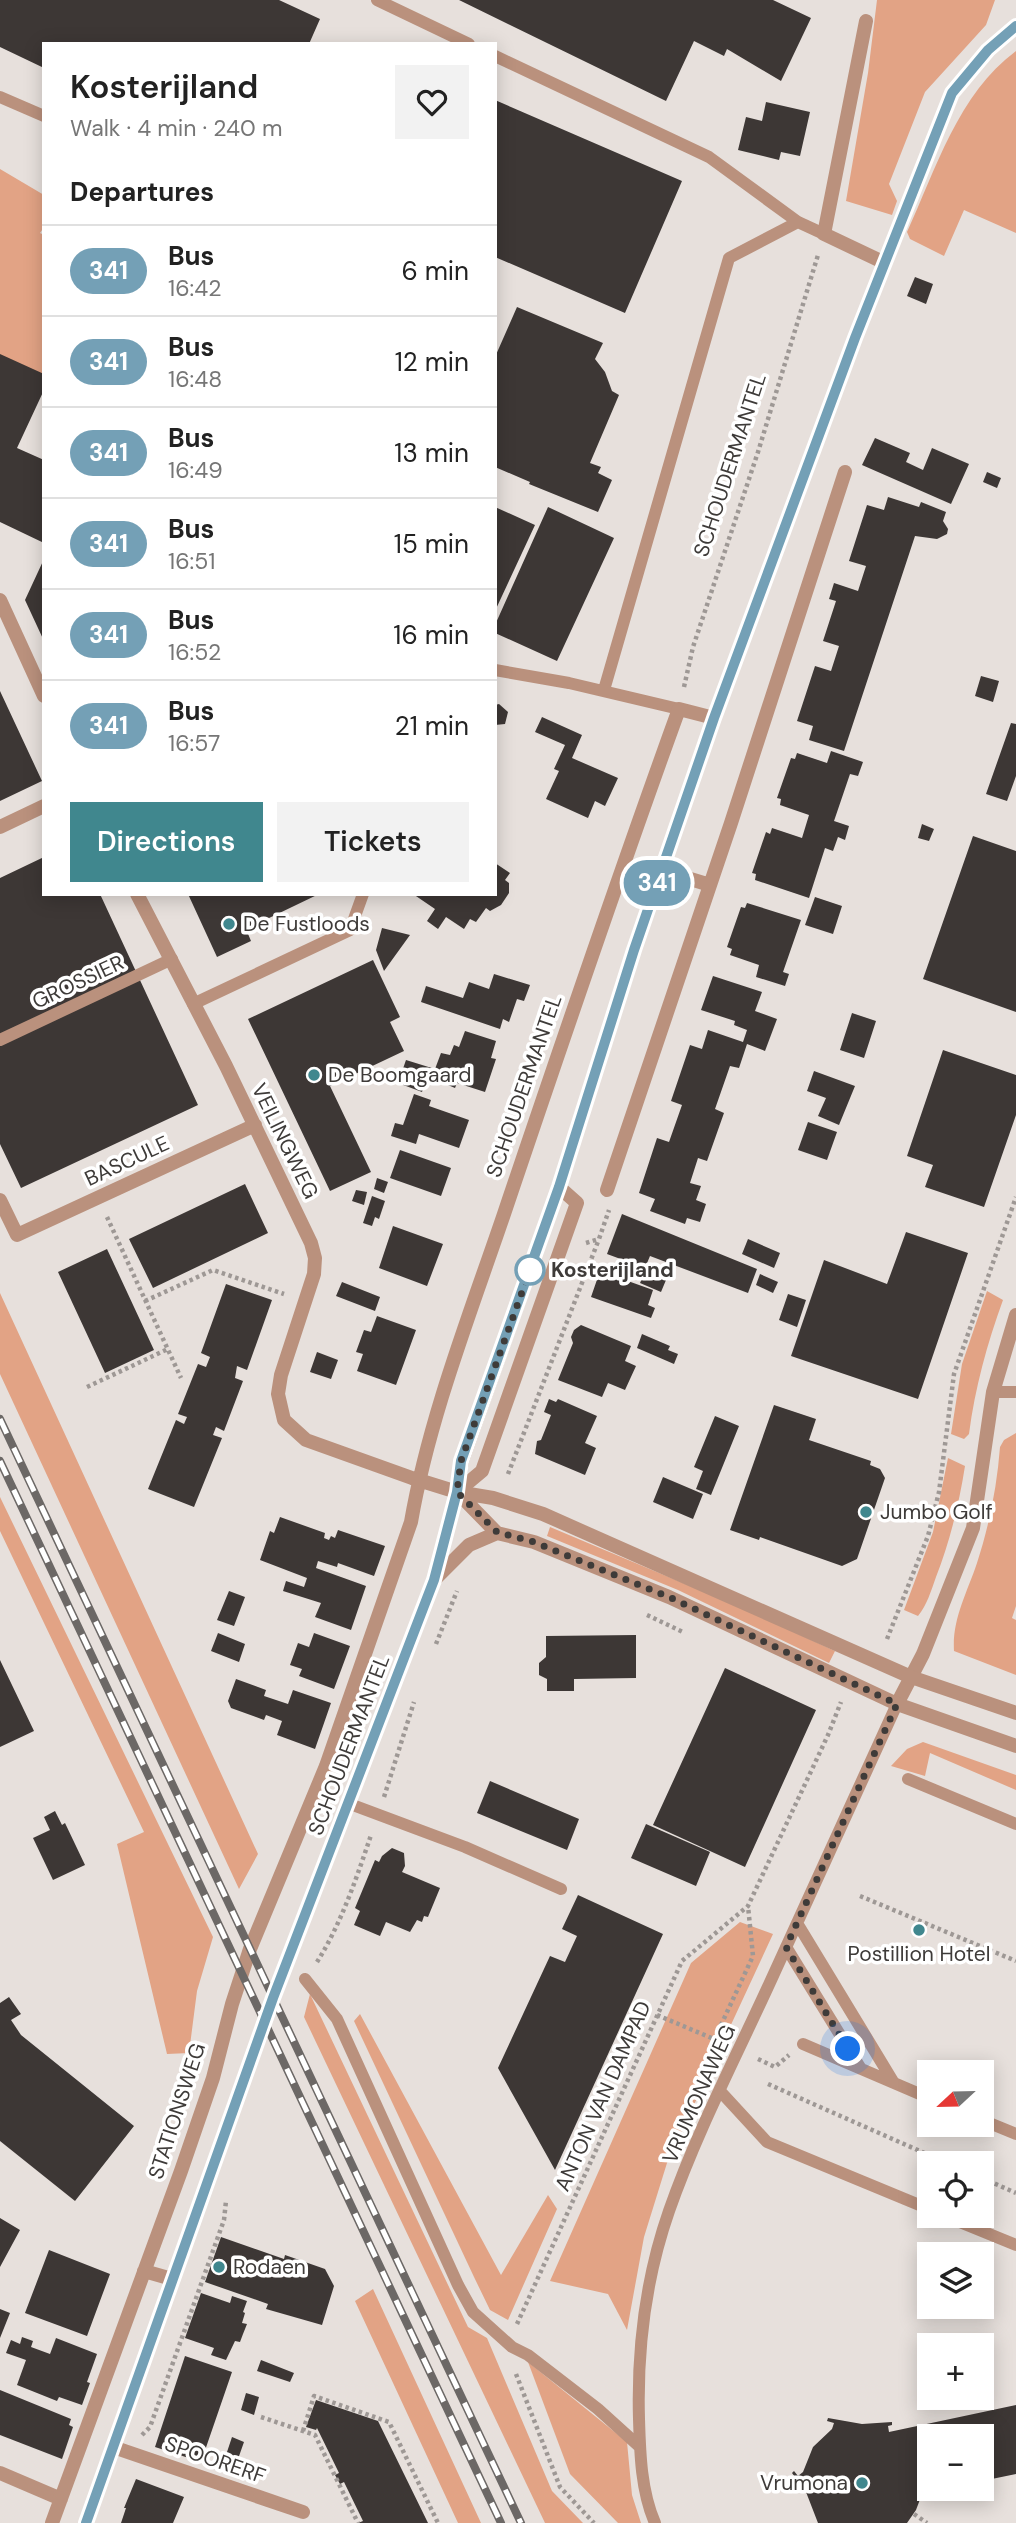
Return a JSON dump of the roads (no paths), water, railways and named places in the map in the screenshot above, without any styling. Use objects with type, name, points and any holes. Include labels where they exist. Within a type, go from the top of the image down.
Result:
[{"type":"street","points":[[866,21],[824,234],[885,263]]},
{"type":"street","name":"SCHOUDERMANTEL","points":[[173,2278],[269,2010],[434,1580],[457,1492],[461,1461],[559,1187],[661,870],[714,718],[855,338],[952,93],[988,50],[1016,26]]},
{"type":"street","points":[[607,1190],[845,472]]},
{"type":"street","points":[[0,600],[42,692]]},
{"type":"street","points":[[679,709],[714,718]]},
{"type":"street","name":"SCHOUDERMANTEL","points":[[246,1962],[326,1766],[411,1522],[418,1480],[462,1339],[596,938],[679,709]]},
{"type":"street","points":[[0,827],[42,807]]},
{"type":"street","points":[[661,870],[710,885]]},
{"type":"street","name":"VEILINGWEG","points":[[138,896],[226,1066],[311,1243],[314,1274],[281,1375],[278,1394],[284,1420],[306,1440],[418,1480]]},
{"type":"street","name":"BASCULE","points":[[0,1200],[16,1235],[255,1125]]},
{"type":"street","points":[[457,1492],[482,1471],[577,1203],[559,1187]]},
{"type":"street","points":[[897,1704],[923,1654],[973,1528],[993,1392],[1016,1315]]},
{"type":"street","points":[[418,1480],[457,1492],[493,1498],[543,1514],[911,1676],[1016,1713]]},
{"type":"street","points":[[457,1492],[497,1532],[534,1542],[669,1597],[897,1704],[1016,1746]]},
{"type":"street","points":[[434,1580],[469,1545],[497,1532]]},
{"type":"street","name":"STATIONSWEG","points":[[52,2523],[213,2078],[246,1962]]},
{"type":"street","points":[[86,2523],[173,2278],[144,2271]]},
{"type":"street","name":"SPOORERF","points":[[113,2447],[303,2512]]},
{"type":"street","points":[[0,2473],[61,2499]]},
{"type":"lane","points":[[377,0],[465,42]]},
{"type":"lane","points":[[497,57],[709,157],[798,222],[824,234]]},
{"type":"lane","points":[[0,97],[42,115]]},
{"type":"lane","points":[[604,690],[729,258],[798,222]]},
{"type":"lane","points":[[497,670],[604,690],[679,709]]},
{"type":"lane","points":[[193,1004],[350,930],[362,896]]},
{"type":"lane","name":"GROSSIER","points":[[0,1040],[172,959]]},
{"type":"lane","points":[[993,1392],[1016,1392]]},
{"type":"lane","name":"VRUMONAWEG","points":[[654,2523],[644,2486],[638,2381],[642,2331],[653,2269],[669,2212],[720,2091],[897,1704]]},
{"type":"lane","points":[[908,1779],[1016,1824]]},
{"type":"lane","points":[[350,1804],[465,1847],[561,1889]]},
{"type":"lane","points":[[797,1923],[894,2083]]},
{"type":"lane","points":[[786,1947],[861,2069]]},
{"type":"lane","points":[[305,1979],[337,2019],[458,2285],[474,2312],[512,2347],[528,2355],[598,2409],[640,2446]]},
{"type":"lane","points":[[803,2044],[917,2093]]},
{"type":"lane","points":[[720,2091],[767,2142],[917,2204]]},
{"type":"lane","points":[[994,2125],[1016,2134]]},
{"type":"lane","points":[[975,2228],[1016,2245]]},
{"type":"railway","points":[[0,1419],[521,2523]]},
{"type":"railway","points":[[0,1461],[501,2523]]},
{"type":"place","name":"De Fustloods","points":[[229,924]]},
{"type":"place","name":"De Boomgaard","points":[[314,1075]]},
{"type":"place","name":"Kosterijland","points":[[530,1270]]},
{"type":"place","name":"Jumbo Golf","points":[[866,1512]]},
{"type":"place","name":"Postillion Hotel","points":[[919,1930]]},
{"type":"place","name":"Rodaen","points":[[219,2267]]},
{"type":"place","name":"Vrumona","points":[[862,2483]]}]
